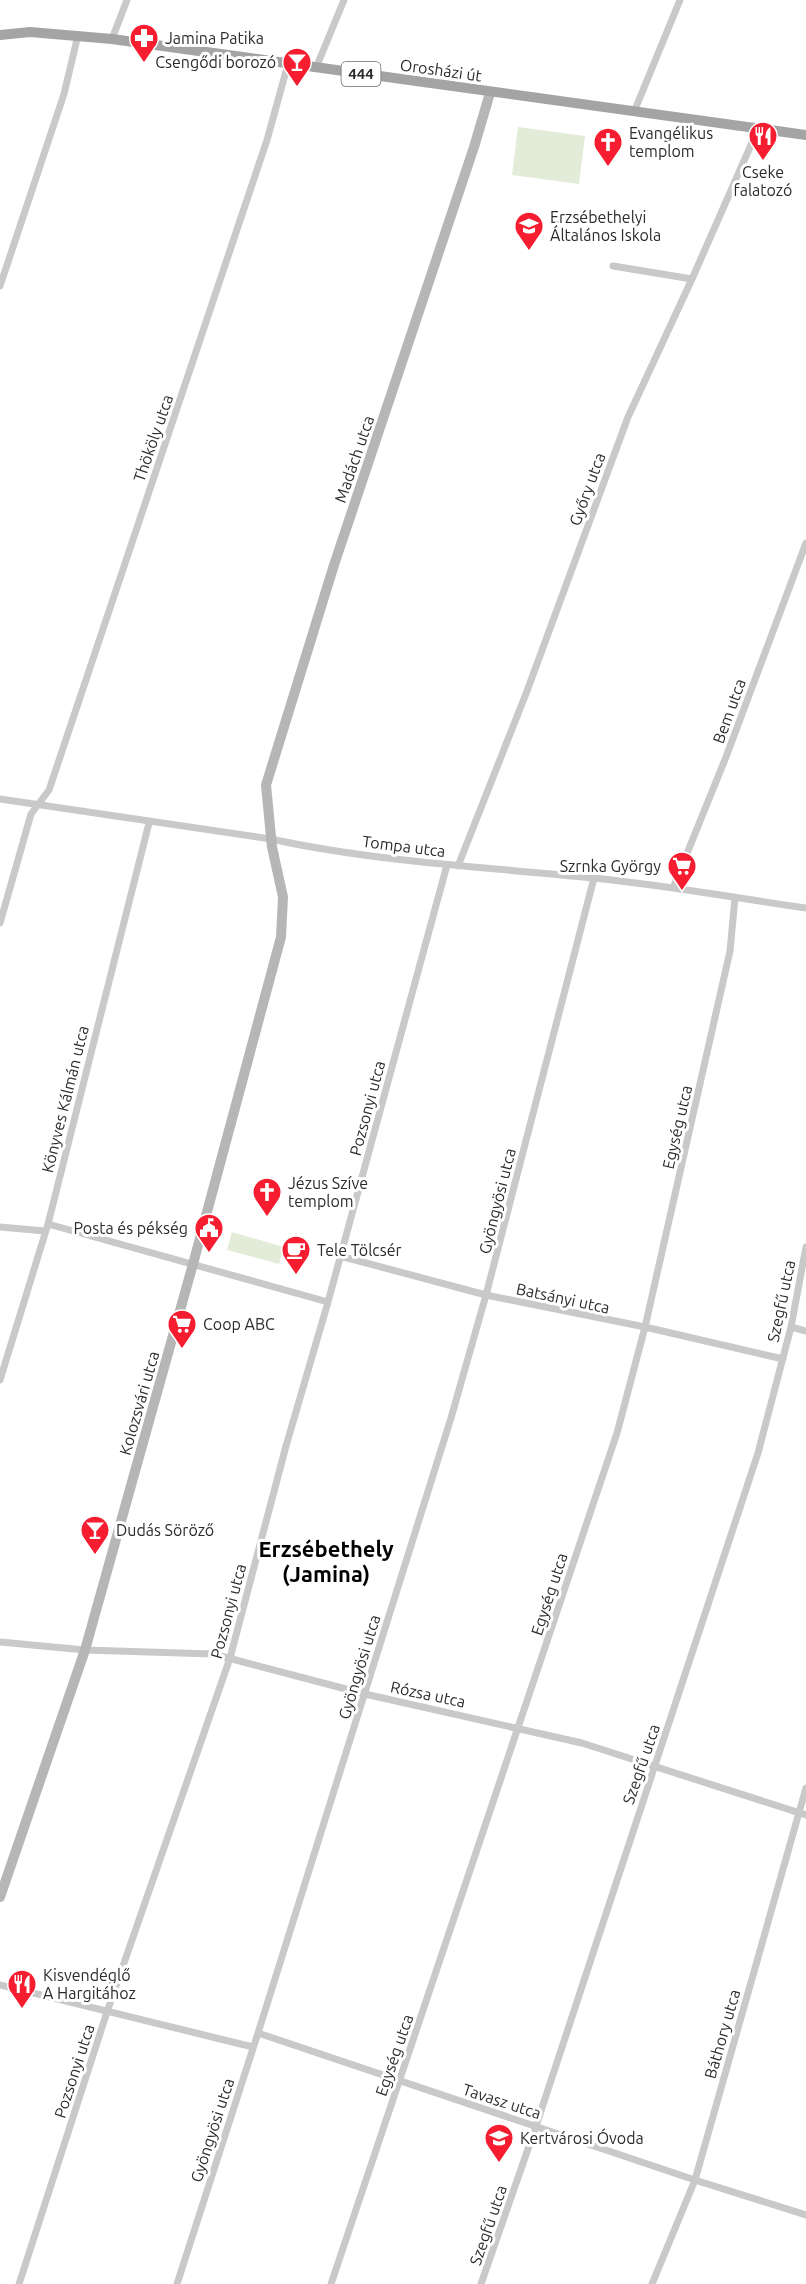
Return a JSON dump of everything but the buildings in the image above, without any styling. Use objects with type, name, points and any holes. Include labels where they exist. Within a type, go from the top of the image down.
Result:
[{"type":"main road","name":"Orosházi út","points":[[0,35],[30,32],[78,34],[490,93],[806,135]]},
{"type":"street","points":[[112,39],[127,0]]},
{"type":"street","points":[[316,68],[344,0]]},
{"type":"street","points":[[634,112],[680,0]]},
{"type":"street","points":[[0,286],[64,94],[78,34]]},
{"type":"street","name":"Thököly utca","points":[[0,923],[31,814],[49,790],[267,140],[288,64]]},
{"type":"street","name":"Madách utca","points":[[271,839],[266,785],[334,565],[490,93]]},
{"type":"street","name":"Győry utca","points":[[458,866],[527,691],[628,417],[758,129]]},
{"type":"street","points":[[0,255],[10,254]]},
{"type":"street","points":[[613,266],[692,279]]},
{"type":"street","name":"Bem utca","points":[[674,888],[726,758],[806,543]]},
{"type":"street","name":"Tompa utca","points":[[0,799],[149,823],[271,839],[302,846],[447,865],[594,878],[806,908]]},
{"type":"street","name":"Könyves Kálmán utca","points":[[0,1380],[48,1224],[149,823]]},
{"type":"street","name":"Kolozsvári utca","points":[[0,1897],[85,1650],[193,1264],[281,936],[283,897],[271,839]]},
{"type":"street","name":"Pozsonyi utca","points":[[19,2284],[107,2012],[230,1658],[286,1446],[328,1302],[447,865]]},
{"type":"street","name":"Gyöngyösi utca","points":[[177,2284],[451,1418],[486,1295],[594,878]]},
{"type":"street","name":"Egység utca","points":[[331,2284],[617,1433],[645,1327],[730,951],[735,898]]},
{"type":"street","points":[[48,1224],[328,1302]]},
{"type":"street","points":[[0,1227],[45,1231]]},
{"type":"street","name":"Szegfű utca","points":[[482,2284],[758,1453],[791,1328],[806,1247]]},
{"type":"street","name":"Batsányi utca","points":[[340,1256],[486,1295],[645,1327],[783,1359]]},
{"type":"street","points":[[791,1328],[806,1330]]},
{"type":"street","name":"Rózsa utca","points":[[0,1642],[85,1650],[213,1654],[364,1694],[582,1743],[802,1814]]},
{"type":"street","name":"Báthory utca","points":[[652,2284],[695,2180],[802,1814],[806,1788]]},
{"type":"street","points":[[0,1985],[253,2048]]},
{"type":"street","name":"Tavasz utca","points":[[258,2033],[806,2215]]},
{"type":"green space","points":[[518,127],[585,136],[579,184],[512,175]]},
{"type":"green space","points":[[232,1232],[284,1247],[279,1264],[227,1250]]},
{"type":"place","name":"Jamina Patika","points":[[144,64]]},
{"type":"place","name":"Csengődi borozó","points":[[297,88]]},
{"type":"place","name":"Cseke falatozó","points":[[763,162]]},
{"type":"place","name":"Evangélikus templom","points":[[608,168]]},
{"type":"place","name":"Erzsébethelyi Általános Iskola","points":[[529,252]]},
{"type":"place","name":"Szrnka György","points":[[682,892]]},
{"type":"place","name":"Jézus Szíve templom","points":[[267,1218]]},
{"type":"place","name":"Posta és pékség","points":[[209,1254]]},
{"type":"place","name":"Tele Tölcsér","points":[[296,1276]]},
{"type":"place","name":"Coop ABC","points":[[182,1350]]},
{"type":"place","name":"Dudás Söröző","points":[[95,1556]]},
{"type":"place","name":"Kisvendéglő A Hargitához","points":[[22,2010]]},
{"type":"place","name":"Kertvárosi Óvoda","points":[[499,2164]]},
{"type":"district","name":"Erzsébethely (Jamina)","points":[[326,1562]]}]
